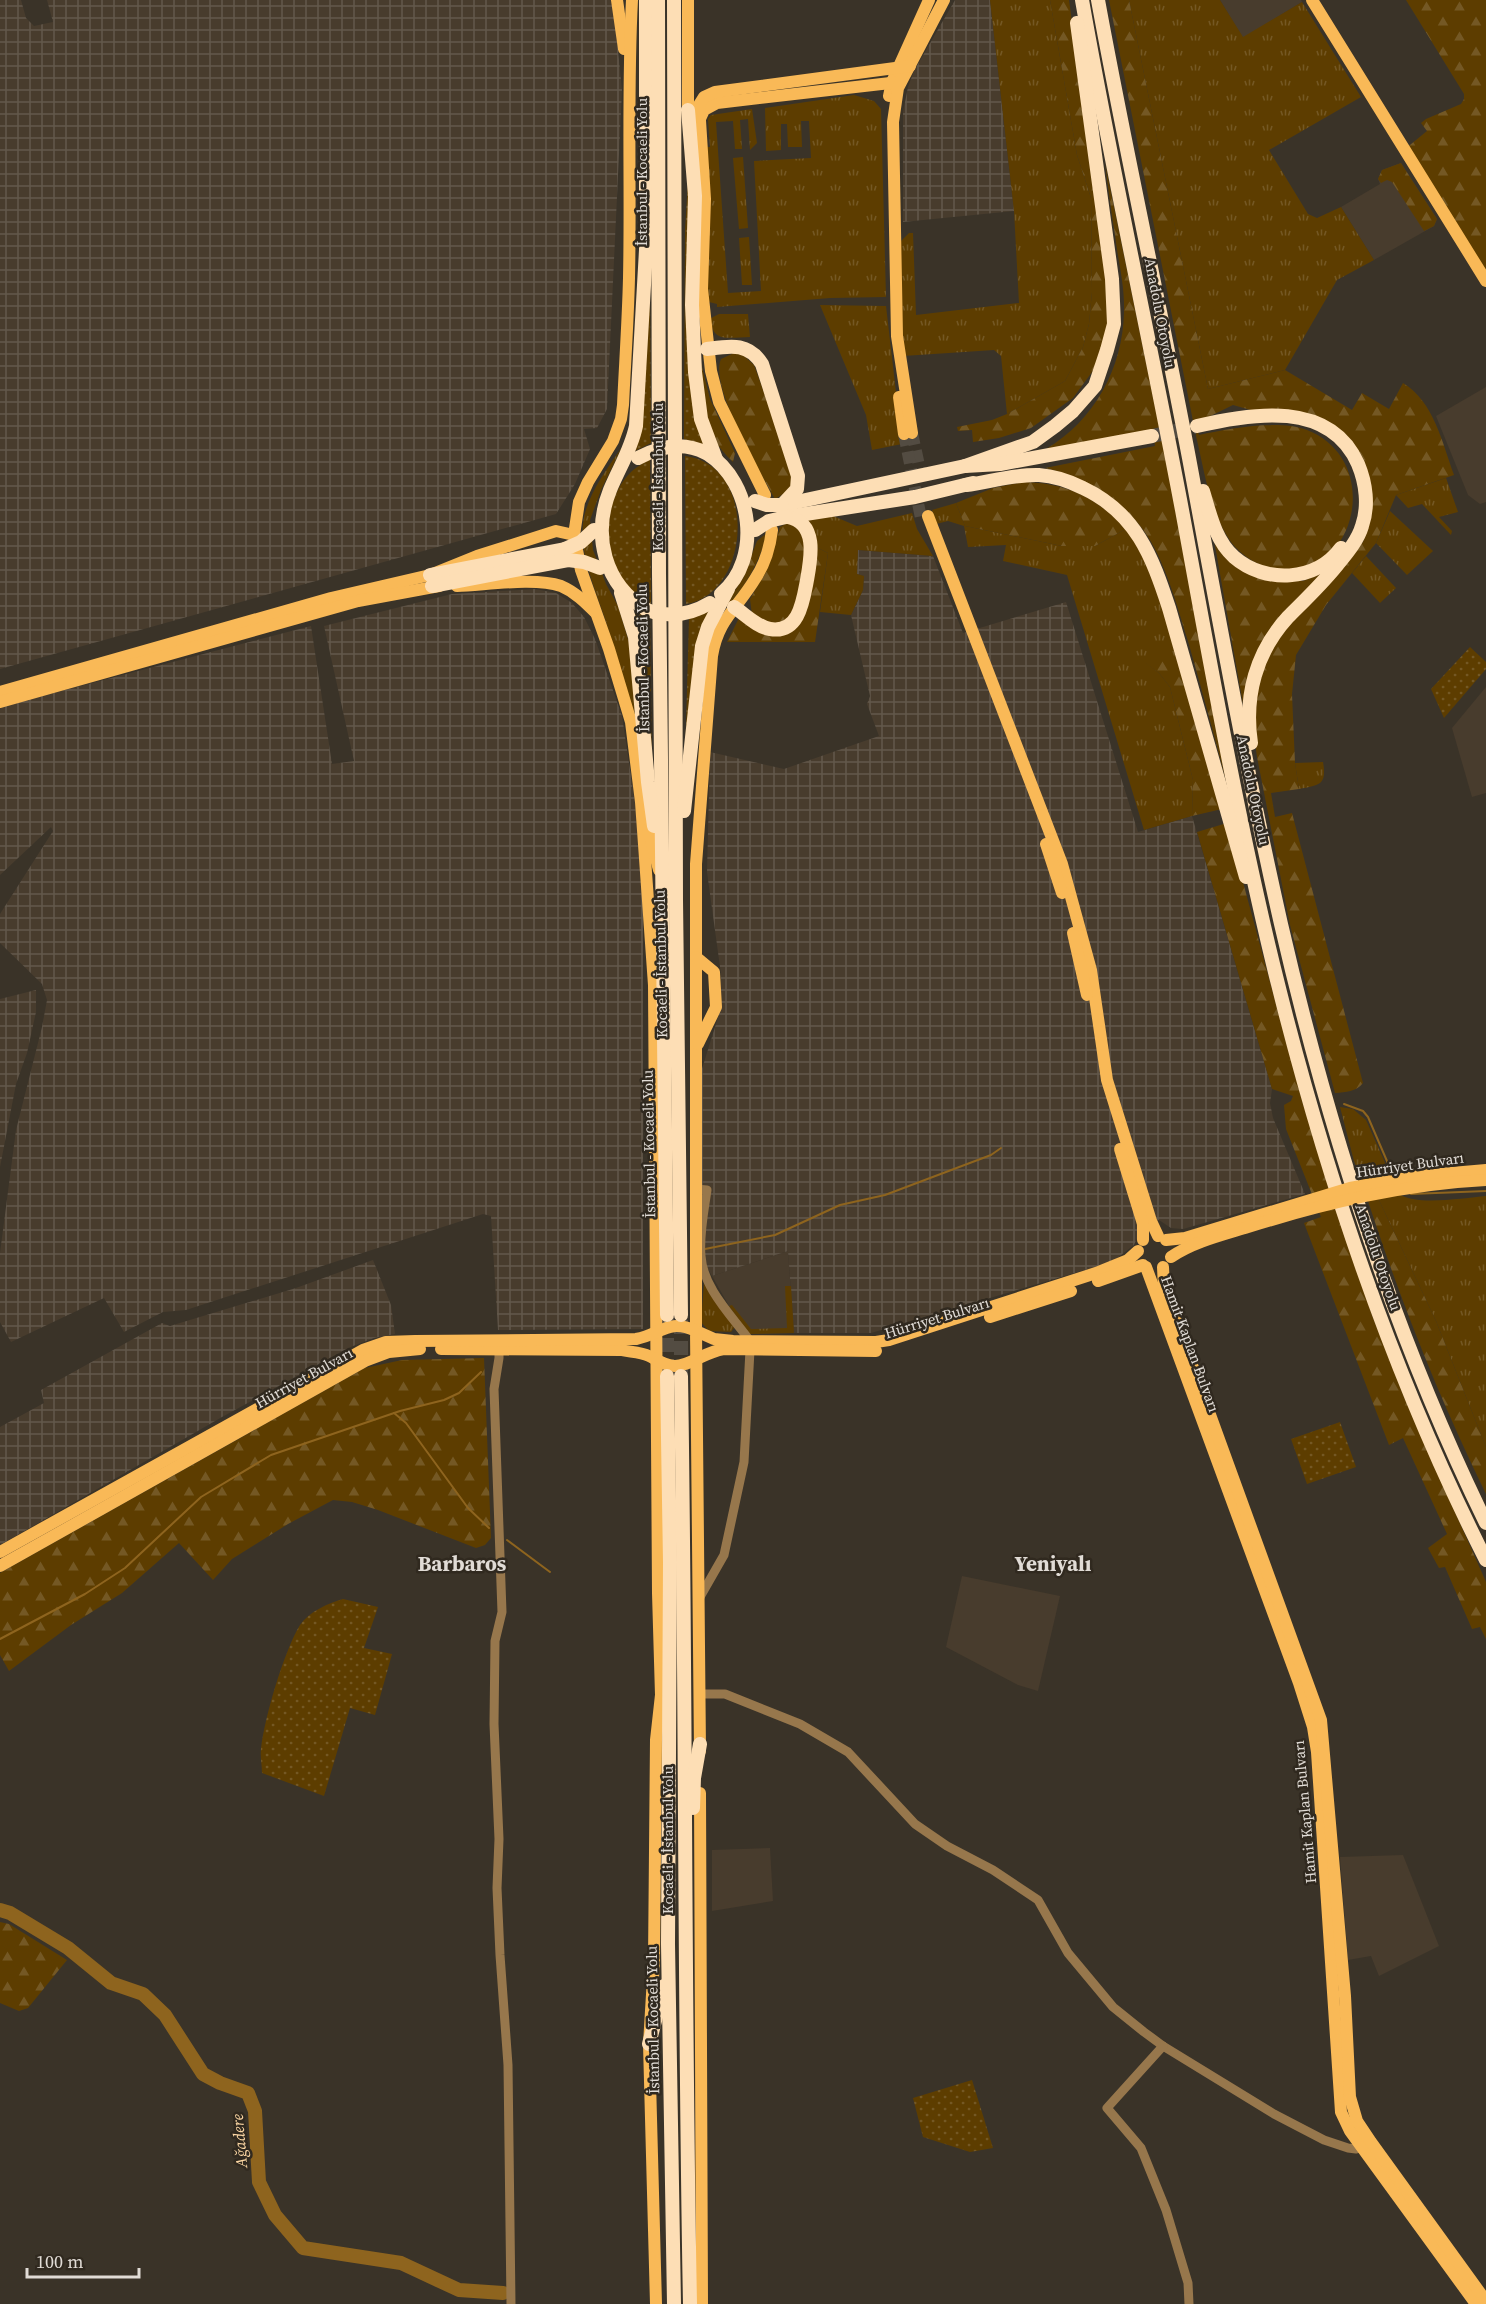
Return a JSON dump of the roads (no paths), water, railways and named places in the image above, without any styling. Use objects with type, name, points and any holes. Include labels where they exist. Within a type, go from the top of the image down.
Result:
[{"type":"highway","points":[[637,0],[646,102]]},
{"type":"highway","points":[[431,581],[481,571],[565,549],[581,542],[594,530],[633,439],[637,409],[646,250],[646,0]]},
{"type":"highway","name":"İstanbul - Kocaeli Yolu","points":[[658,0],[658,539],[667,1315]]},
{"type":"highway","name":"Kocaeli - İstanbul Yolu","points":[[674,0],[676,900],[681,1315]]},
{"type":"highway","points":[[747,546],[765,531],[769,521],[784,511],[965,466],[1033,442],[1073,411],[1095,386],[1114,324],[1112,279],[1075,0]]},
{"type":"highway","name":"Anadolu Otoyolu","points":[[1082,0],[1195,584],[1273,962],[1319,1130],[1370,1288],[1412,1396],[1485,1559]]},
{"type":"highway","name":"Anadolu Otoyolu","points":[[1098,0],[1189,455],[1242,741],[1301,1005],[1364,1219],[1386,1283],[1424,1380],[1486,1523]]},
{"type":"highway","points":[[675,278],[682,224],[688,110]]},
{"type":"highway","points":[[688,110],[695,196],[692,305],[694,372],[701,418],[711,456]]},
{"type":"highway","points":[[707,349],[742,346],[753,352],[762,364],[798,476],[797,489],[784,511]]},
{"type":"highway","points":[[1189,455],[1202,485],[1212,522],[1221,540],[1234,556],[1252,568],[1273,575],[1292,575],[1311,571],[1336,555],[1354,526],[1359,510],[1359,494],[1353,467],[1345,454],[1326,434],[1306,425],[1278,422],[1249,423],[1198,430],[1226,419],[1262,415],[1290,416],[1313,421],[1325,426],[1343,440],[1356,460],[1365,488],[1366,507],[1363,526],[1357,538],[1329,576],[1271,639],[1253,678],[1249,702],[1249,729],[1266,849]]},
{"type":"highway","points":[[784,511],[915,497],[966,485],[1010,471],[1153,439],[1000,464],[965,466]]},
{"type":"highway","points":[[617,475],[638,458],[656,449],[674,446],[692,447],[725,466],[735,482],[746,517],[747,546],[738,570],[708,627],[702,646],[676,900]]},
{"type":"highway","points":[[966,485],[1037,475],[1061,478],[1103,499],[1117,510],[1138,534],[1158,575],[1169,608],[1273,962]]},
{"type":"highway","points":[[734,607],[757,624],[772,630],[786,628],[800,612],[811,559],[810,537],[803,525],[784,511],[767,505],[760,496],[735,482]]},
{"type":"highway","points":[[604,508],[602,546],[610,576],[635,637],[648,782],[662,879]]},
{"type":"highway","points":[[481,571],[568,560],[584,562],[610,576],[634,603],[664,615],[693,611],[710,603],[728,589]]},
{"type":"highway","name":"İstanbul - Kocaeli Yolu","points":[[674,1376],[670,1562],[668,1904],[674,2304]]},
{"type":"highway","name":"Kocaeli - İstanbul Yolu","points":[[674,1376],[685,1634],[684,1951],[690,2304]]},
{"type":"highway","points":[[662,1695],[664,1846],[668,1904]]},
{"type":"highway","points":[[684,1951],[690,1908],[694,1778],[700,1744]]},
{"type":"highway","points":[[649,2044],[668,1969]]},
{"type":"main road","points":[[616,0],[628,74]]},
{"type":"main road","points":[[632,0],[628,74],[629,280],[623,405],[621,419],[613,441],[588,482],[579,502],[574,535],[584,579],[628,705],[641,802],[654,985],[658,1593],[662,1695],[656,1740],[654,1970],[649,2044],[656,2304]]},
{"type":"main road","points":[[688,0],[688,110]]},
{"type":"main road","points":[[908,434],[890,325],[885,122],[897,82],[929,0]]},
{"type":"main road","points":[[904,67],[944,0]]},
{"type":"main road","points":[[1312,0],[1486,281]]},
{"type":"main road","points":[[760,496],[719,402],[707,349],[702,276],[705,200],[698,109],[701,100],[714,92],[904,67]]},
{"type":"main road","points":[[699,122],[704,110],[717,103],[897,82]]},
{"type":"main road","points":[[704,309],[702,346],[710,392],[760,496]]},
{"type":"main road","points":[[549,533],[579,502]]},
{"type":"main road","points":[[925,517],[1062,864],[1091,970],[1107,1080],[1151,1221],[1162,1238],[1170,1246],[1167,1262],[1154,1269],[1145,1266],[1140,1260],[1143,1224],[1099,1082],[1086,986],[1076,941],[1054,866],[925,517]]},
{"type":"main road","points":[[0,702],[431,581],[477,556],[549,533],[560,530],[574,535]]},
{"type":"main road","points":[[702,2304],[701,1694],[696,1331],[701,1190],[696,1048],[696,886],[712,657],[717,633],[760,570],[765,531]]},
{"type":"main road","points":[[696,886],[690,880],[688,872],[708,647],[717,622],[756,568],[765,531]]},
{"type":"main road","points":[[0,692],[331,598],[431,581],[489,585],[532,582],[560,586],[572,585],[584,579]]},
{"type":"main road","points":[[560,586],[578,596],[597,614]]},
{"type":"main road","points":[[641,802],[662,879]]},
{"type":"main road","points":[[654,985],[662,909]]},
{"type":"main road","points":[[696,957],[714,972],[716,1002],[714,1012],[696,1048]]},
{"type":"main road","name":"Hürriyet Bulvarı","points":[[1162,1238],[1197,1234],[1350,1188],[1418,1176],[1486,1170]]},
{"type":"main road","name":"Hürriyet Bulvarı","points":[[1167,1262],[1179,1251],[1206,1240],[1329,1203],[1406,1187],[1486,1179]]},
{"type":"main road","points":[[1141,1245],[1148,1237],[1162,1238]]},
{"type":"main road","name":"Hürriyet Bulvarı","points":[[0,1552],[363,1350],[386,1342],[621,1350],[646,1355],[657,1361],[676,1366],[686,1364],[715,1350],[750,1346],[876,1342],[890,1340],[1096,1273],[1128,1260],[1141,1245]]},
{"type":"main road","name":"Hamit Kaplan Bulvarı","points":[[1167,1262],[1164,1288],[1321,1720],[1340,1936],[1350,2097],[1357,2121],[1366,2145],[1476,2304]]},
{"type":"main road","name":"Hürriyet Bulvarı","points":[[0,1566],[365,1361],[389,1352],[624,1340],[646,1337],[656,1331],[677,1325],[714,1339],[750,1346],[876,1351],[1046,1300],[1145,1266]]},
{"type":"main road","name":"Hamit Kaplan Bulvarı","points":[[1145,1266],[1299,1683],[1313,1727],[1317,1752],[1330,1926],[1340,2103],[1347,2127],[1366,2145],[1486,2301]]},
{"type":"street","points":[[700,1597],[724,1555],[744,1462],[750,1346],[711,1286],[702,1264],[701,1190]]},
{"type":"street","points":[[499,1345],[494,1389],[502,1612],[495,1641],[494,1724],[499,1839],[497,1888],[508,2065],[511,2304]]},
{"type":"street","points":[[701,1694],[725,1694],[800,1724],[848,1752],[915,1824],[947,1846],[993,1870],[1038,1900],[1068,1953],[1113,2007],[1163,2046],[1294,2126],[1348,2148],[1366,2145]]},
{"type":"street","points":[[1163,2046],[1107,2108],[1141,2148],[1166,2210],[1188,2283],[1189,2304]]},
{"type":"waterway","points":[[1344,1104],[1363,1111],[1368,1117],[1393,1175]]},
{"type":"waterway","points":[[705,1249],[775,1235],[840,1205],[885,1195],[991,1155],[1001,1148]]},
{"type":"waterway","points":[[1411,1194],[1486,1191]]},
{"type":"waterway","points":[[0,1639],[85,1594],[125,1568],[201,1497],[271,1455],[400,1411],[444,1400],[459,1393],[481,1372]]},
{"type":"waterway","points":[[394,1413],[406,1423],[468,1508],[489,1528]]},
{"type":"waterway","points":[[507,1540],[550,1572]]},
{"type":"waterway","name":"Ağadere","points":[[0,1910],[10,1913],[68,1948],[111,1983],[143,1994],[165,2015],[203,2074],[248,2093],[255,2111],[259,2182],[275,2215],[303,2248],[401,2263],[459,2290],[503,2293]]},
{"type":"tunnel","points":[[1152,436],[1195,427]]},
{"type":"tunnel","points":[[912,433],[920,470]]},
{"type":"tunnel","points":[[904,434],[921,518]]},
{"type":"tunnel","points":[[681,1315],[681,1376]]},
{"type":"tunnel","points":[[667,1317],[667,1376]]},
{"type":"district","name":"Barbaros","points":[[462,1564]]},
{"type":"district","name":"Yeniyalı","points":[[1053,1564]]}]
